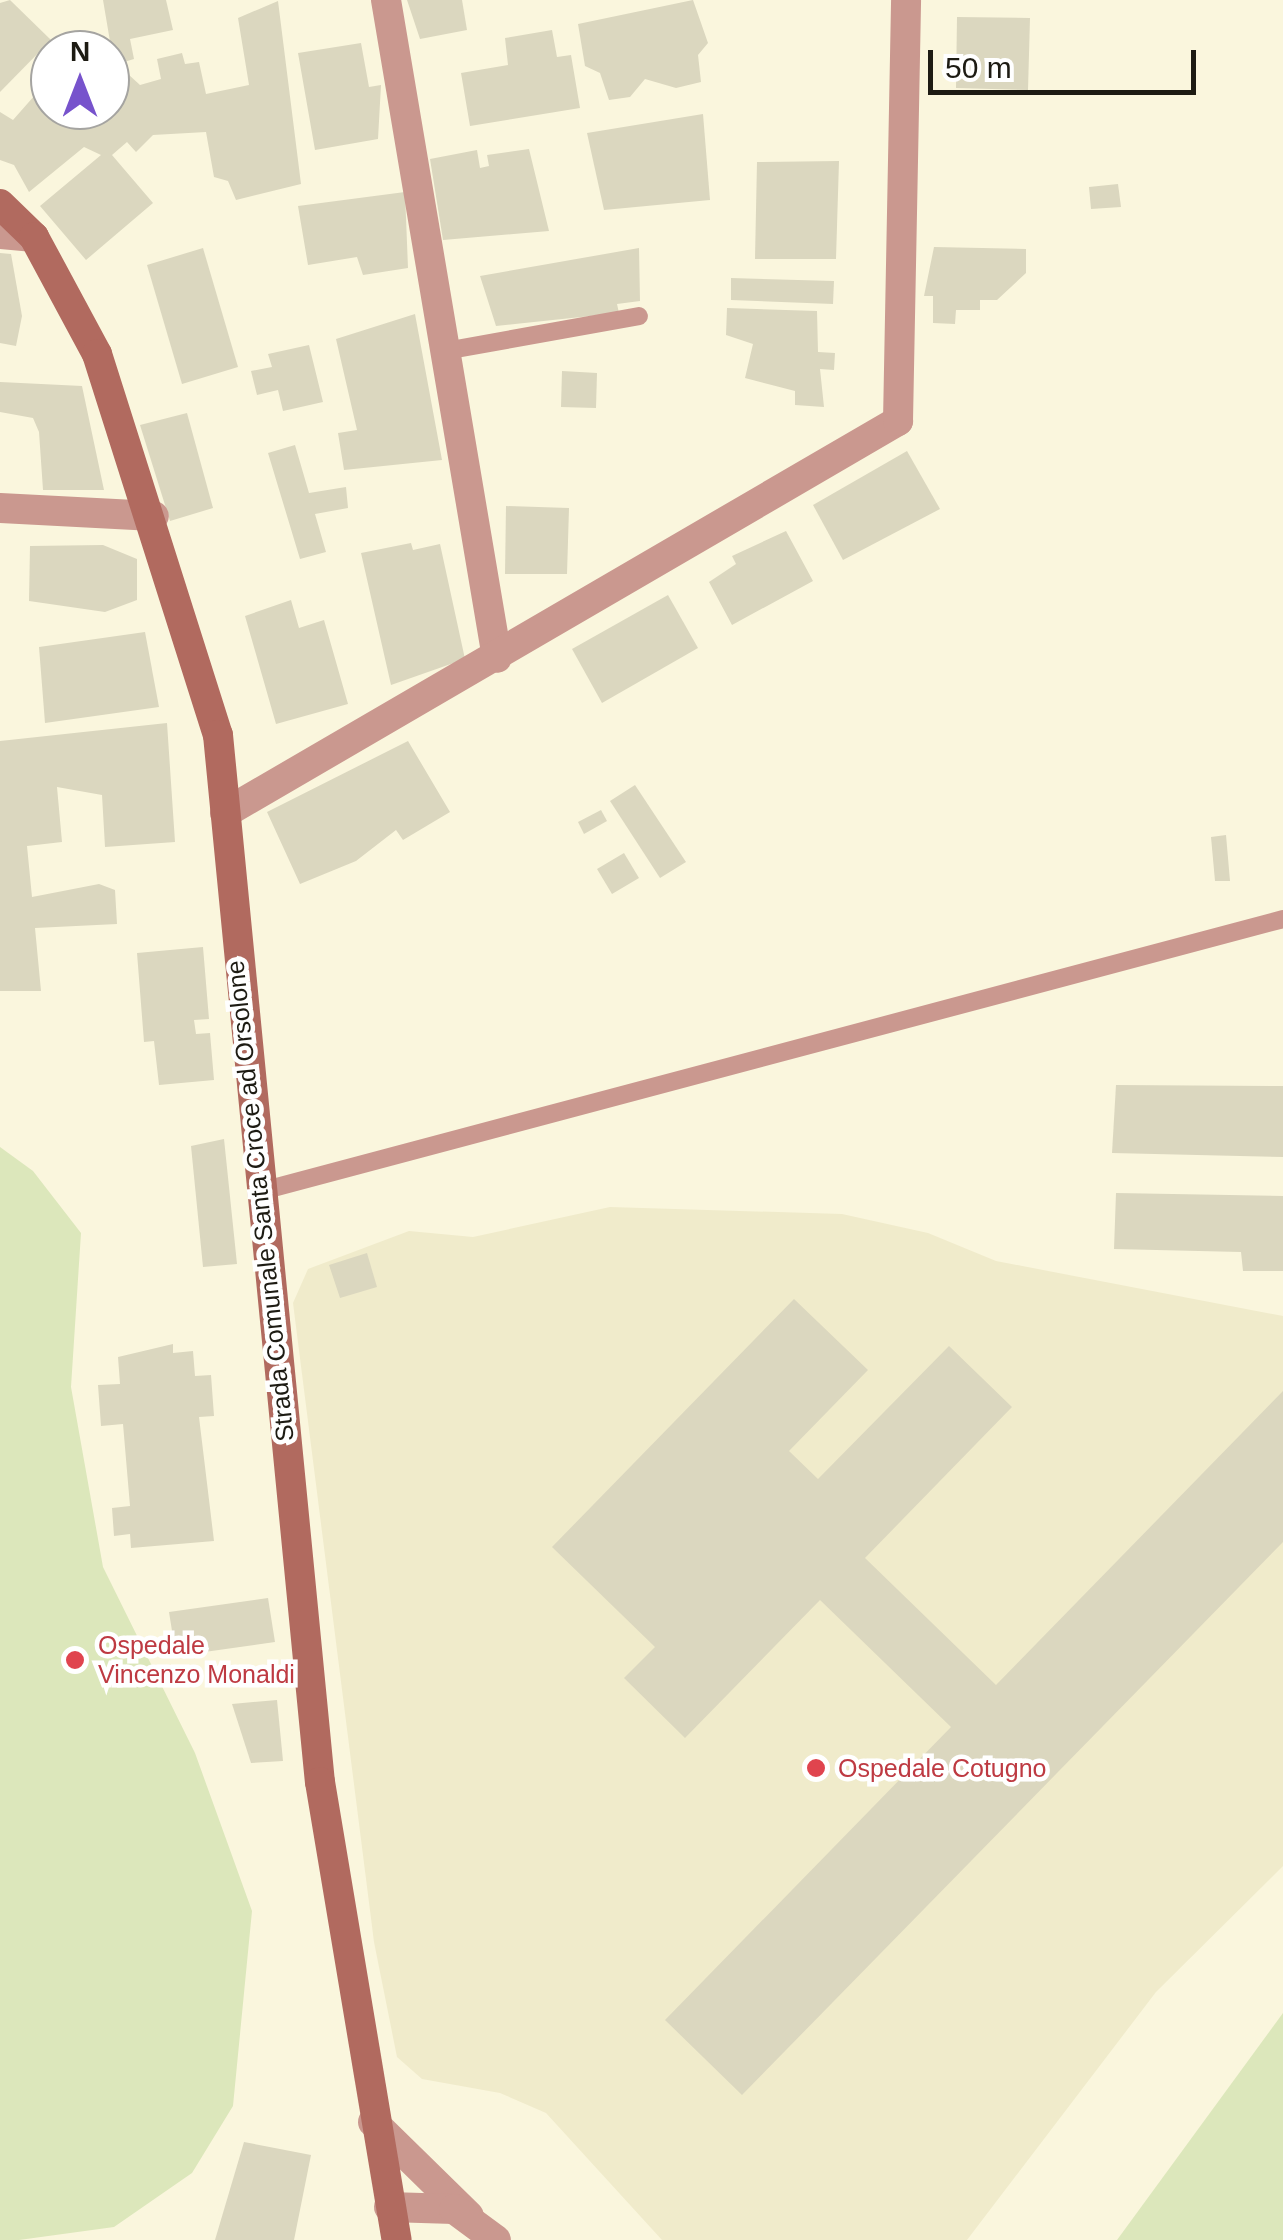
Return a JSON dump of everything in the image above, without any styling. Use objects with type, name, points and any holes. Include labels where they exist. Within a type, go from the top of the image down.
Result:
[{"type":"street","points":[[386,0],[497,658]]},
{"type":"street","points":[[225,813],[898,422],[906,1]]},
{"type":"street","name":"Strada Comunale Santa Croce ad Orsolone","points":[[0,204],[34,237],[97,354],[154,516],[218,734],[257,1192],[320,1782],[373,2122],[397,2240]]},
{"type":"street","points":[[0,234],[34,237]]},
{"type":"street","points":[[0,508],[154,516]]},
{"type":"street","points":[[373,2122],[496,2240]]},
{"type":"street","points":[[390,2207],[469,2216]]},
{"type":"lane","points":[[446,351],[638,316]]},
{"type":"lane","points":[[257,1192],[1283,919]]},
{"type":"shaded area","name":"Ospedale Cotugno","points":[[610,1207],[842,1214],[928,1233],[996,1261],[1283,1316],[1283,1866],[1156,1992],[967,2240],[662,2240],[546,2113],[500,2093],[422,2079],[397,2057],[374,1942],[293,1303],[308,1269],[409,1231],[473,1237]]},
{"type":"green space","name":"Ospedale Vincenzo Monaldi","points":[[0,1147],[33,1171],[81,1233],[71,1387],[103,1567],[195,1753],[252,1911],[233,2106],[192,2173],[114,2227],[19,2240],[0,2240]]},
{"type":"green space","points":[[1283,2013],[1283,2240],[1117,2240]]},
{"type":"building","points":[[10,0],[41,30],[30,30],[30,61],[0,92],[0,3]]},
{"type":"building","points":[[103,0],[166,0],[173,30],[130,39],[130,30],[108,30]]},
{"type":"building","points":[[407,0],[462,0],[467,30],[420,39]]},
{"type":"building","points":[[693,0],[708,43],[698,55],[701,82],[676,88],[645,79],[630,97],[609,100],[600,73],[585,66],[578,24]]},
{"type":"building","points":[[278,1],[301,184],[236,200],[228,181],[214,177],[206,132],[153,135],[136,152],[127,142],[112,155],[153,203],[86,260],[40,206],[101,155],[84,147],[29,192],[14,165],[0,160],[0,112],[13,120],[30,101],[30,130],[130,130],[130,76],[140,85],[161,79],[157,59],[182,53],[185,64],[199,62],[206,94],[249,85],[238,18]]},
{"type":"building","points":[[957,17],[1030,18],[1028,90],[956,88]]},
{"type":"building","points":[[552,30],[557,57],[571,55],[580,108],[470,126],[461,73],[508,65],[505,38]]},
{"type":"building","points":[[361,43],[369,87],[381,85],[378,139],[315,150],[298,53]]},
{"type":"building","points":[[703,114],[710,200],[604,210],[587,133]]},
{"type":"building","points":[[529,149],[549,231],[443,240],[430,159],[477,150],[480,168],[489,166],[487,155]]},
{"type":"building","points":[[839,161],[836,259],[755,259],[757,162]]},
{"type":"building","points":[[1118,184],[1121,207],[1091,209],[1089,187]]},
{"type":"building","points":[[405,192],[408,268],[363,275],[357,257],[308,265],[298,206]]},
{"type":"building","points":[[934,247],[1026,249],[1026,273],[997,300],[980,300],[980,310],[956,310],[955,324],[933,323],[933,296],[924,296]]},
{"type":"building","points":[[203,248],[238,367],[182,384],[147,265]]},
{"type":"building","points":[[639,248],[640,301],[617,304],[619,313],[496,326],[480,276]]},
{"type":"building","points":[[0,253],[11,254],[22,316],[16,346],[0,343]]},
{"type":"building","points":[[731,278],[834,281],[833,304],[731,300]]},
{"type":"building","points":[[727,308],[817,311],[818,352],[835,353],[834,370],[820,369],[824,407],[795,405],[795,391],[745,378],[753,344],[726,335]]},
{"type":"building","points":[[415,314],[442,460],[344,470],[338,433],[357,430],[336,339]]},
{"type":"building","points":[[309,345],[323,402],[283,411],[278,390],[257,395],[251,371],[272,367],[268,354]]},
{"type":"building","points":[[562,371],[597,373],[596,408],[561,407]]},
{"type":"building","points":[[0,382],[82,386],[104,490],[43,490],[39,432],[33,418],[0,412]]},
{"type":"building","points":[[187,413],[213,508],[170,521],[140,425]]},
{"type":"building","points":[[295,445],[309,493],[346,487],[348,508],[315,514],[326,552],[300,559],[268,453]]},
{"type":"building","points":[[907,451],[940,509],[843,560],[813,505]]},
{"type":"building","points":[[506,506],[569,508],[567,574],[505,574]]},
{"type":"building","points":[[786,531],[813,581],[732,625],[709,582],[736,564],[732,556]]},
{"type":"building","points":[[411,543],[413,550],[440,544],[465,659],[391,685],[361,553]]},
{"type":"building","points":[[103,545],[137,559],[137,600],[105,612],[29,601],[30,546]]},
{"type":"building","points":[[668,595],[698,648],[602,703],[572,649]]},
{"type":"building","points":[[291,600],[299,628],[324,620],[348,704],[276,724],[245,616]]},
{"type":"building","points":[[145,632],[159,707],[45,723],[39,647]]},
{"type":"building","points":[[167,723],[175,842],[105,847],[102,795],[57,787],[62,842],[27,846],[32,897],[99,884],[115,890],[117,924],[35,928],[41,991],[0,991],[0,741]]},
{"type":"building","points":[[408,741],[450,812],[403,840],[396,830],[356,861],[300,884],[267,812]]},
{"type":"building","points":[[635,785],[686,862],[660,878],[610,801]]},
{"type":"building","points":[[601,810],[607,821],[584,834],[578,822]]},
{"type":"building","points":[[1226,835],[1230,881],[1215,881],[1211,837]]},
{"type":"building","points":[[624,853],[639,878],[612,894],[597,869]]},
{"type":"building","points":[[203,947],[209,1019],[194,1020],[196,1034],[210,1033],[214,1080],[159,1085],[154,1041],[144,1042],[137,953]]},
{"type":"building","points":[[1116,1085],[1283,1086],[1283,1157],[1112,1153]]},
{"type":"building","points":[[224,1139],[237,1264],[203,1267],[191,1146]]},
{"type":"building","points":[[1116,1193],[1283,1196],[1283,1271],[1243,1271],[1241,1252],[1114,1249]]},
{"type":"building","points":[[367,1253],[377,1287],[340,1298],[329,1265]]},
{"type":"building","points":[[794,1299],[868,1370],[789,1451],[818,1479],[949,1346],[1012,1407],[865,1558],[996,1685],[1283,1391],[1283,1542],[742,2095],[665,2020],[951,1727],[820,1600],[685,1738],[624,1678],[655,1647],[552,1547]]},
{"type":"building","points":[[173,1344],[173,1353],[193,1351],[195,1376],[211,1375],[214,1416],[199,1417],[214,1541],[131,1548],[130,1534],[114,1536],[112,1508],[130,1506],[123,1424],[101,1426],[98,1385],[120,1384],[118,1357]]},
{"type":"building","points":[[268,1598],[275,1642],[176,1656],[169,1612]]},
{"type":"building","points":[[277,1700],[283,1761],[251,1763],[232,1704]]},
{"type":"building","points":[[244,2142],[311,2155],[294,2240],[215,2240]]},
{"type":"place","name":"Ospedale Vincenzo Monaldi","points":[[75,1660]]},
{"type":"place","name":"Ospedale Cotugno","points":[[816,1768]]}]
